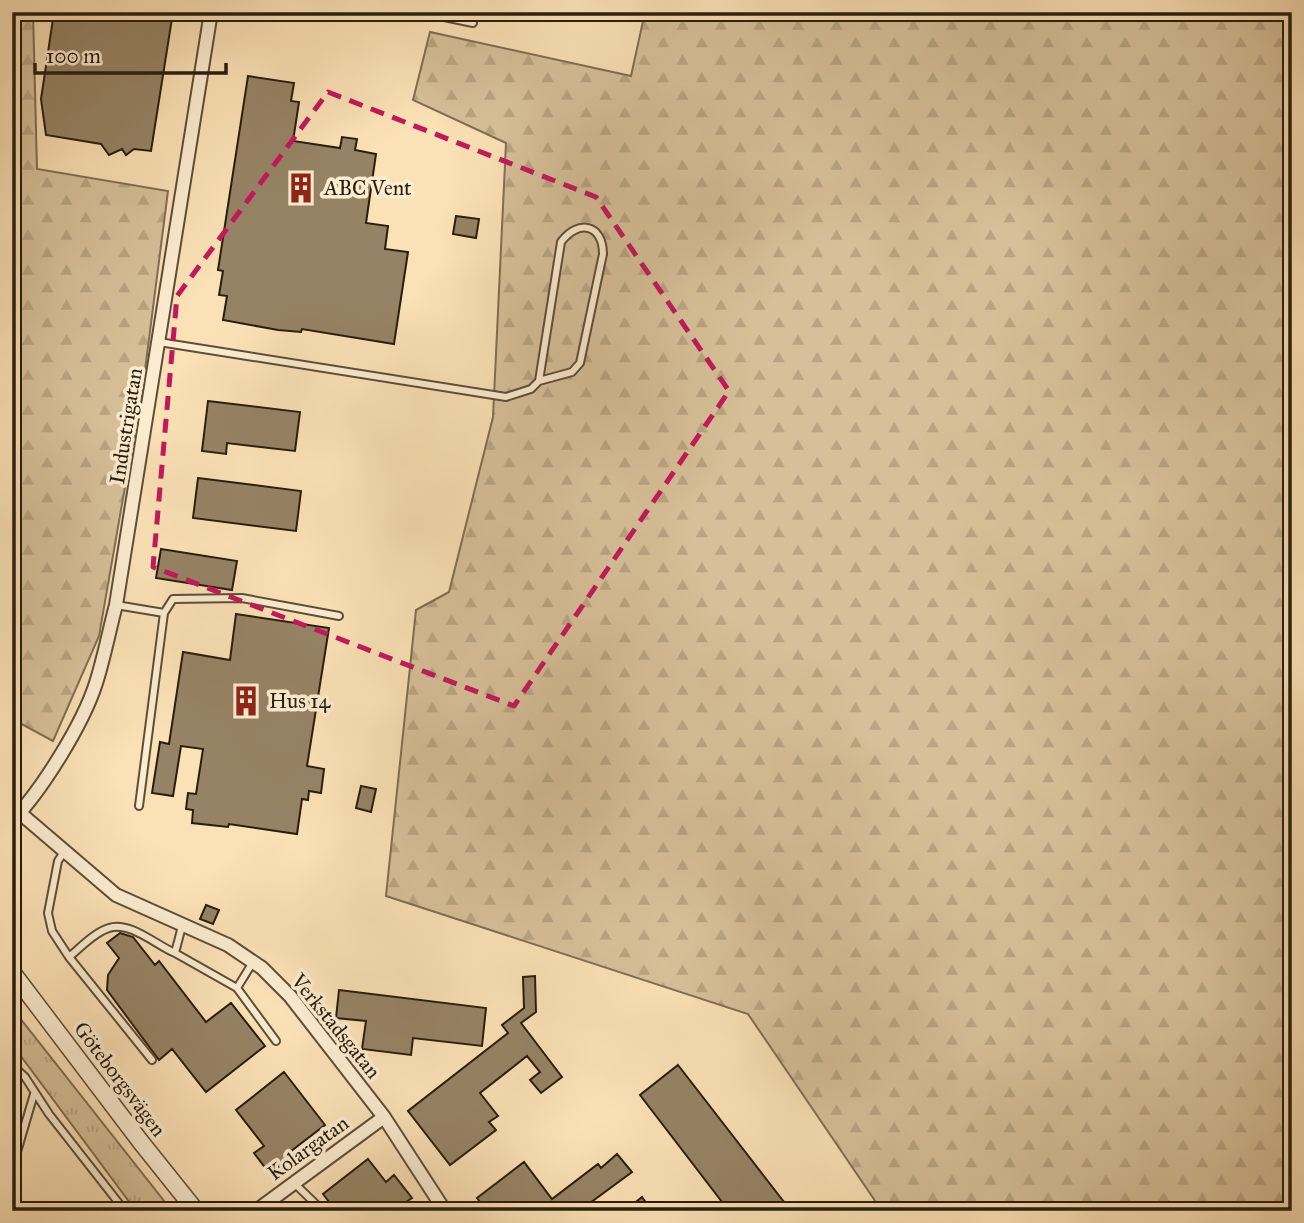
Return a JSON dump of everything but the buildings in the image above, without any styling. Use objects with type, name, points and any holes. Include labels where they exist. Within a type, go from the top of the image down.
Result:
[{"type":"street","name":"Industrigatan","points":[[16,817],[75,731],[96,684],[116,605],[211,12]]},
{"type":"street","name":"Verkstadsgatan","points":[[16,817],[116,895],[228,945],[253,962],[290,996],[384,1117],[445,1211]]},
{"type":"street","name":"Göteborgsvägen","points":[[12,972],[139,1141],[196,1211]]},
{"type":"street","name":"Kolargatan","points":[[256,1211],[384,1117]]},
{"type":"lane","points":[[420,12],[473,23]]},
{"type":"lane","points":[[159,342],[506,397],[531,389],[539,381],[572,372],[580,363],[603,254],[603,241],[588,228],[577,227],[561,242],[539,381]]},
{"type":"lane","points":[[139,806],[164,613],[173,599],[242,598],[339,615]]},
{"type":"lane","points":[[116,605],[164,613]]},
{"type":"lane","points":[[64,852],[58,861],[48,913],[52,931],[69,957],[152,1060]]},
{"type":"lane","points":[[69,957],[106,928],[117,926],[129,929],[237,988],[276,1041]]},
{"type":"lane","points":[[175,953],[182,926]]},
{"type":"lane","points":[[237,988],[253,962]]},
{"type":"lane","points":[[12,1065],[25,1077],[34,1094],[125,1211]]},
{"type":"lane","points":[[12,1169],[34,1094]]},
{"type":"lane","points":[[293,1183],[323,1211]]},
{"type":"highlighted area","points":[[328,92],[596,197],[729,391],[514,706],[153,567],[177,296]]},
{"type":"green space","points":[[12,12],[33,12],[37,169],[168,191],[144,378],[99,636],[53,741],[12,719]]},
{"type":"green space","points":[[645,12],[1292,12],[1292,1211],[882,1211],[748,1014],[386,896],[416,610],[449,592],[493,417],[506,143],[413,100],[430,32],[631,76]]},
{"type":"green space","points":[[12,1008],[172,1211],[136,1211],[17,1051],[12,1050]]},
{"type":"place","name":"ABC Vent","points":[[301,188]]},
{"type":"place","name":"Hus 14","points":[[246,701]]}]
